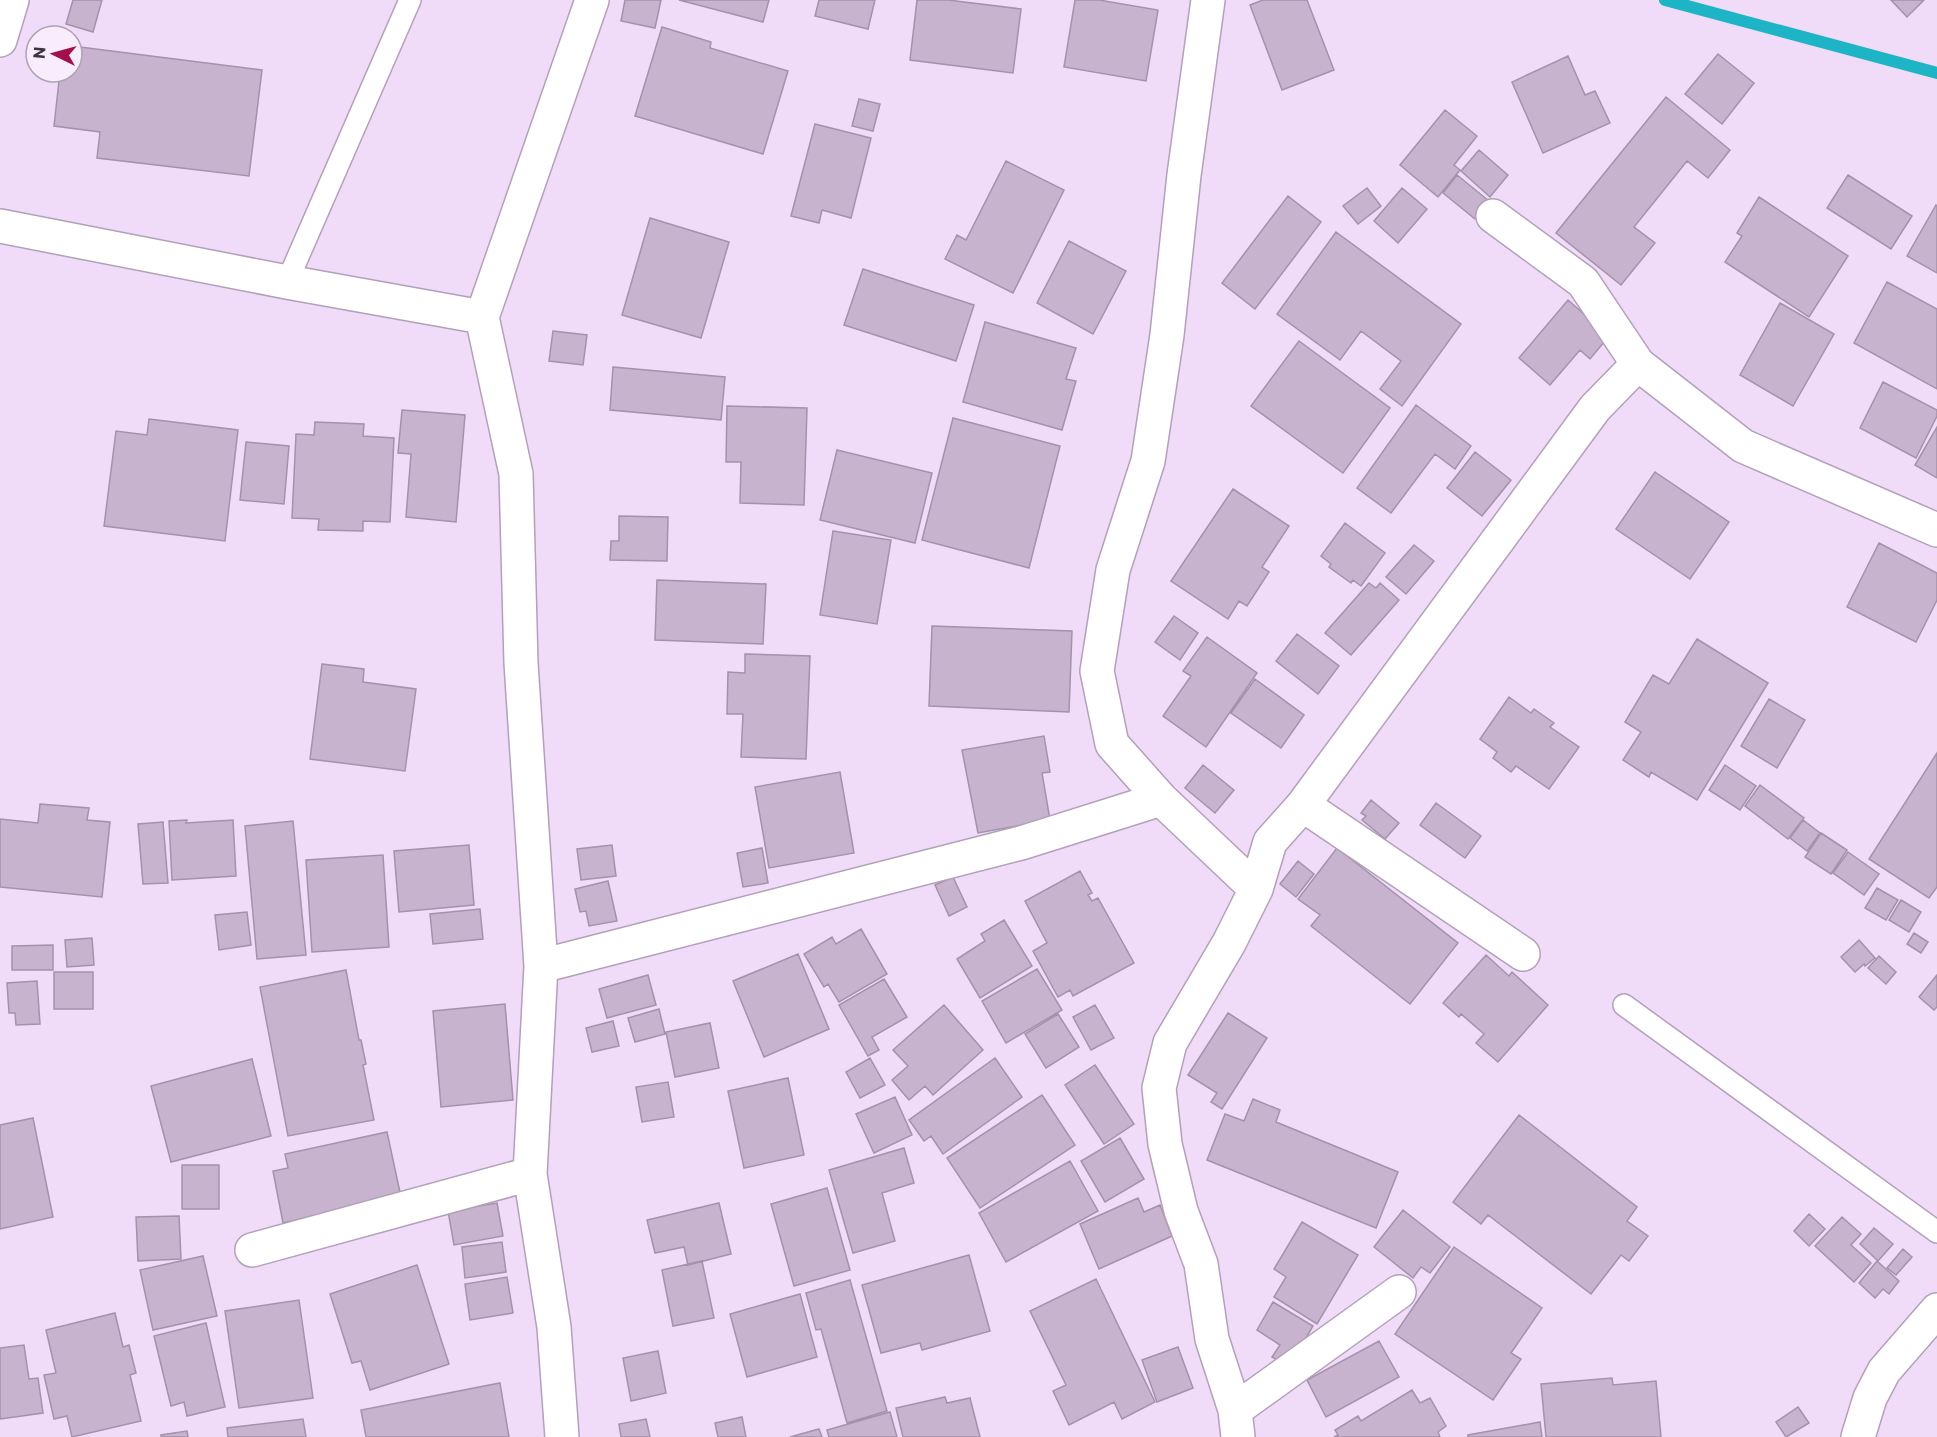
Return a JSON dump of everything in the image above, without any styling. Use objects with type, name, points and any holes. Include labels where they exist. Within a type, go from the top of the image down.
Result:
[{"type":"street","points":[[0,40],[12,0]]},
{"type":"street","points":[[562,1437],[554,1327],[530,1174],[541,966],[521,663],[516,474],[482,317],[592,0]]},
{"type":"street","points":[[1208,0],[1184,175],[1167,335],[1148,461],[1113,570],[1096,671],[1112,744],[1161,799],[1256,889]]},
{"type":"street","points":[[1493,216],[1583,282],[1638,364],[1743,446],[1937,530]]},
{"type":"street","points":[[0,226],[482,317]]},
{"type":"street","points":[[1399,1292],[1237,1423],[1212,1339],[1201,1263],[1182,1211],[1165,1144],[1159,1088],[1170,1043],[1228,943],[1256,889],[1270,842],[1303,805],[1596,408],[1638,364]]},
{"type":"street","points":[[541,966],[1021,843],[1161,799]]},
{"type":"street","points":[[1303,805],[1523,954]]},
{"type":"street","points":[[252,1250],[530,1174]]},
{"type":"street","points":[[1858,1437],[1870,1398],[1884,1371],[1937,1310]]},
{"type":"lane","points":[[287,282],[410,0]]},
{"type":"lane","points":[[1624,1005],[1937,1232]]},
{"type":"building","points":[[73,0],[102,0],[93,32],[84,29],[84,24],[66,24]]},
{"type":"building","points":[[625,0],[661,0],[655,28],[621,21]]},
{"type":"building","points":[[679,0],[769,0],[763,22]]},
{"type":"building","points":[[819,0],[875,0],[868,29],[815,16]]},
{"type":"building","points":[[917,0],[948,0],[1021,9],[1013,73],[910,60]]},
{"type":"building","points":[[1075,0],[1099,0],[1158,10],[1146,81],[1064,67]]},
{"type":"building","points":[[1263,0],[1307,0],[1334,70],[1282,90],[1250,5]]},
{"type":"building","points":[[1891,0],[1924,0],[1907,17]]},
{"type":"building","points":[[662,27],[711,42],[710,48],[788,71],[763,154],[635,116]]},
{"type":"building","points":[[84,48],[262,70],[249,176],[97,158],[100,132],[54,126],[59,84],[84,84]]},
{"type":"building","points":[[1718,54],[1754,83],[1722,124],[1685,94]]},
{"type":"building","points":[[1568,56],[1585,95],[1595,91],[1610,123],[1543,153],[1512,82]]},
{"type":"building","points":[[1666,97],[1730,150],[1708,178],[1687,161],[1634,227],[1655,243],[1621,285],[1556,233]]},
{"type":"building","points":[[859,99],[880,104],[873,131],[852,126]]},
{"type":"building","points":[[1445,110],[1477,136],[1454,165],[1460,170],[1438,197],[1400,165]]},
{"type":"building","points":[[815,124],[871,138],[851,218],[822,210],[819,223],[791,216]]},
{"type":"building","points":[[1479,150],[1508,175],[1490,197],[1461,171]]},
{"type":"building","points":[[1006,161],[1064,190],[1013,293],[945,259],[957,235],[966,240]]},
{"type":"building","points":[[1457,175],[1489,201],[1475,219],[1443,193]]},
{"type":"building","points":[[1848,175],[1912,216],[1891,249],[1827,208]]},
{"type":"building","points":[[1367,188],[1381,206],[1358,224],[1343,206]]},
{"type":"building","points":[[1402,188],[1427,209],[1398,243],[1374,221]]},
{"type":"building","points":[[1288,196],[1321,222],[1255,309],[1222,283]]},
{"type":"building","points":[[1759,197],[1848,256],[1809,317],[1725,262],[1742,236],[1737,233]]},
{"type":"building","points":[[1937,206],[1937,273],[1907,256]]},
{"type":"building","points":[[650,218],[729,242],[701,338],[622,315]]},
{"type":"building","points":[[1336,232],[1461,324],[1402,406],[1380,389],[1401,361],[1361,331],[1340,360],[1277,314]]},
{"type":"building","points":[[1069,241],[1126,271],[1093,334],[1037,303]]},
{"type":"building","points":[[863,269],[974,305],[956,361],[844,325]]},
{"type":"building","points":[[1887,282],[1937,309],[1937,389],[1854,343]]},
{"type":"building","points":[[1568,300],[1609,336],[1590,359],[1580,350],[1550,385],[1519,358]]},
{"type":"building","points":[[1780,303],[1834,334],[1793,406],[1740,375]]},
{"type":"building","points":[[985,322],[1076,348],[1066,379],[1076,381],[1062,430],[963,402]]},
{"type":"building","points":[[553,331],[587,335],[583,365],[549,361]]},
{"type":"building","points":[[1299,341],[1390,408],[1343,473],[1251,406]]},
{"type":"building","points":[[613,367],[725,377],[721,420],[610,410]]},
{"type":"building","points":[[1883,382],[1937,410],[1937,416],[1916,458],[1860,428]]},
{"type":"building","points":[[1416,405],[1471,446],[1455,469],[1435,454],[1391,513],[1357,488]]},
{"type":"building","points":[[727,406],[807,408],[804,505],[740,503],[741,462],[726,462]]},
{"type":"building","points":[[402,410],[465,415],[456,522],[406,517],[411,454],[398,453]]},
{"type":"building","points":[[953,418],[1060,446],[1029,568],[922,540]]},
{"type":"building","points":[[149,419],[238,430],[225,541],[104,526],[116,431],[147,435]]},
{"type":"building","points":[[315,422],[364,424],[363,436],[394,438],[390,522],[363,521],[363,531],[318,530],[319,519],[292,518],[296,434],[314,435]]},
{"type":"building","points":[[1937,427],[1937,478],[1915,465]]},
{"type":"building","points":[[246,442],[289,446],[284,504],[240,500]]},
{"type":"building","points":[[837,450],[932,473],[915,543],[820,520]]},
{"type":"building","points":[[1475,452],[1511,480],[1482,516],[1447,488]]},
{"type":"building","points":[[1655,472],[1729,522],[1690,579],[1616,529]]},
{"type":"building","points":[[1233,489],[1289,526],[1262,567],[1269,572],[1247,606],[1239,601],[1228,619],[1171,581]]},
{"type":"building","points":[[619,516],[668,517],[667,561],[610,560],[611,541],[619,541]]},
{"type":"building","points":[[1345,523],[1385,553],[1361,586],[1353,580],[1351,583],[1329,567],[1331,564],[1321,556]]},
{"type":"building","points":[[833,531],[891,540],[877,624],[820,615]]},
{"type":"building","points":[[1879,543],[1937,573],[1937,600],[1916,642],[1847,607]]},
{"type":"building","points":[[1414,545],[1434,561],[1406,594],[1386,577]]},
{"type":"building","points":[[657,580],[766,584],[763,644],[655,640]]},
{"type":"building","points":[[1369,583],[1376,588],[1380,583],[1399,600],[1351,655],[1325,633]]},
{"type":"building","points":[[1174,616],[1198,633],[1180,660],[1155,642]]},
{"type":"building","points":[[932,626],[1072,631],[1069,712],[929,706]]},
{"type":"building","points":[[1297,634],[1339,666],[1318,694],[1276,661]]},
{"type":"building","points":[[1207,637],[1257,673],[1206,747],[1163,716],[1191,676],[1183,671]]},
{"type":"building","points":[[1697,639],[1768,683],[1697,800],[1651,772],[1649,777],[1623,760],[1641,732],[1625,722],[1653,675],[1669,684]]},
{"type":"building","points":[[745,654],[810,656],[806,759],[741,757],[743,714],[727,714],[728,672],[745,673]]},
{"type":"building","points":[[322,664],[364,669],[363,682],[416,689],[405,771],[310,759]]},
{"type":"building","points":[[1255,679],[1304,715],[1281,748],[1231,713]]},
{"type":"building","points":[[1509,697],[1531,713],[1534,709],[1554,723],[1550,727],[1579,747],[1549,789],[1516,766],[1511,772],[1493,758],[1497,752],[1480,739]]},
{"type":"building","points":[[1769,699],[1805,720],[1777,768],[1741,746]]},
{"type":"building","points":[[1044,736],[1050,772],[1042,773],[1050,820],[978,833],[962,750]]},
{"type":"building","points":[[1937,753],[1937,887],[1929,898],[1869,859]]},
{"type":"building","points":[[1203,765],[1234,790],[1215,813],[1185,788]]},
{"type":"building","points":[[1725,765],[1756,786],[1740,810],[1709,790]]},
{"type":"building","points":[[840,772],[854,853],[769,868],[755,787]]},
{"type":"building","points":[[1760,785],[1804,818],[1788,839],[1745,806]]},
{"type":"building","points":[[1371,800],[1399,823],[1385,839],[1362,820],[1366,816],[1361,813]]},
{"type":"building","points":[[1436,803],[1481,836],[1465,858],[1420,825]]},
{"type":"building","points":[[40,804],[89,808],[87,820],[110,822],[102,897],[0,887],[0,819],[38,823]]},
{"type":"building","points":[[187,820],[186,823],[233,820],[236,876],[172,880],[169,821]]},
{"type":"building","points":[[1803,820],[1820,833],[1807,851],[1790,838]]},
{"type":"building","points":[[293,821],[306,955],[257,959],[245,826]]},
{"type":"building","points":[[163,822],[168,883],[143,884],[138,824]]},
{"type":"building","points":[[1821,833],[1847,850],[1831,874],[1805,857]]},
{"type":"building","points":[[469,845],[474,905],[399,912],[394,851]]},
{"type":"building","points":[[612,845],[616,876],[581,880],[577,849]]},
{"type":"building","points":[[762,848],[768,883],[743,887],[737,853]]},
{"type":"building","points":[[1337,848],[1458,943],[1410,1004],[1311,926],[1320,915],[1298,899]]},
{"type":"building","points":[[1848,852],[1879,874],[1864,895],[1833,873]]},
{"type":"building","points":[[383,855],[389,947],[312,952],[306,860]]},
{"type":"building","points":[[1298,861],[1314,874],[1296,897],[1280,884]]},
{"type":"building","points":[[1080,871],[1092,893],[1088,895],[1092,901],[1098,898],[1134,963],[1073,996],[1070,990],[1058,997],[1033,951],[1047,943],[1025,901]]},
{"type":"building","points":[[953,877],[967,907],[949,916],[935,885]]},
{"type":"building","points":[[608,881],[617,921],[589,926],[586,911],[580,912],[575,889]]},
{"type":"building","points":[[1877,888],[1898,900],[1886,920],[1865,908]]},
{"type":"building","points":[[1901,900],[1921,912],[1909,932],[1889,920]]},
{"type":"building","points":[[480,909],[483,939],[433,944],[430,914]]},
{"type":"building","points":[[247,912],[251,945],[219,950],[215,915]]},
{"type":"building","points":[[1004,920],[1032,966],[980,998],[957,959],[985,941],[981,934]]},
{"type":"building","points":[[861,929],[887,974],[839,1002],[828,984],[824,987],[804,954],[832,937],[836,944]]},
{"type":"building","points":[[1914,933],[1928,942],[1921,953],[1907,944]]},
{"type":"building","points":[[92,938],[94,965],[67,967],[65,940]]},
{"type":"building","points":[[1859,940],[1875,958],[1855,972],[1841,957]]},
{"type":"building","points":[[53,945],[53,970],[12,970],[12,946]]},
{"type":"building","points":[[798,954],[829,1029],[764,1057],[733,981]]},
{"type":"building","points":[[1486,955],[1509,976],[1512,972],[1548,1005],[1498,1062],[1476,1043],[1484,1034],[1461,1014],[1459,1017],[1443,1003]]},
{"type":"building","points":[[1879,956],[1896,972],[1886,984],[1868,968]]},
{"type":"building","points":[[1037,969],[1062,1010],[1006,1043],[982,1001]]},
{"type":"building","points":[[346,970],[359,1040],[361,1040],[366,1064],[363,1065],[374,1120],[288,1136],[260,987]]},
{"type":"building","points":[[54,972],[93,972],[93,1009],[54,1009]]},
{"type":"building","points":[[648,975],[656,1005],[607,1018],[599,989]]},
{"type":"building","points":[[1937,975],[1937,1007],[1934,1010],[1919,997]]},
{"type":"building","points":[[884,979],[907,1017],[872,1037],[879,1050],[868,1056],[839,1005]]},
{"type":"building","points":[[37,981],[40,1024],[16,1025],[15,1013],[9,1013],[7,983]]},
{"type":"building","points":[[505,1004],[513,1100],[441,1107],[433,1011]]},
{"type":"building","points":[[944,1005],[983,1050],[933,1095],[925,1086],[909,1100],[892,1080],[908,1066],[893,1050]]},
{"type":"building","points":[[1095,1005],[1114,1038],[1091,1050],[1073,1017]]},
{"type":"building","points":[[659,1009],[665,1034],[635,1042],[628,1018]]},
{"type":"building","points":[[1228,1013],[1267,1038],[1222,1109],[1211,1102],[1217,1093],[1188,1075]]},
{"type":"building","points":[[1058,1014],[1079,1047],[1046,1068],[1025,1034]]},
{"type":"building","points":[[613,1021],[619,1046],[592,1052],[586,1028]]},
{"type":"building","points":[[710,1023],[719,1068],[675,1077],[666,1032]]},
{"type":"building","points":[[870,1058],[885,1085],[860,1098],[846,1072]]},
{"type":"building","points":[[995,1058],[1022,1097],[943,1154],[931,1136],[924,1141],[909,1120]]},
{"type":"building","points":[[252,1059],[271,1136],[171,1162],[151,1086]]},
{"type":"building","points":[[1095,1065],[1134,1124],[1104,1144],[1065,1085]]},
{"type":"building","points":[[788,1078],[804,1155],[744,1168],[728,1091]]},
{"type":"building","points":[[668,1082],[674,1117],[642,1122],[636,1087]]},
{"type":"building","points":[[1042,1095],[1075,1145],[980,1208],[947,1158]]},
{"type":"building","points":[[895,1097],[912,1135],[874,1153],[856,1114]]},
{"type":"building","points":[[1253,1099],[1280,1110],[1276,1122],[1398,1172],[1376,1228],[1207,1160],[1225,1114],[1244,1121]]},
{"type":"building","points":[[1519,1115],[1637,1207],[1627,1221],[1648,1236],[1629,1261],[1621,1255],[1591,1294],[1488,1215],[1481,1224],[1453,1202]]},
{"type":"building","points":[[33,1118],[53,1217],[0,1229],[0,1125]]},
{"type":"building","points":[[387,1132],[401,1197],[283,1223],[273,1171],[288,1168],[285,1154]]},
{"type":"building","points":[[1120,1138],[1144,1179],[1105,1202],[1081,1161]]},
{"type":"building","points":[[904,1148],[914,1183],[882,1193],[895,1241],[853,1253],[829,1170]]},
{"type":"building","points":[[1070,1161],[1098,1211],[1006,1262],[979,1213]]},
{"type":"building","points":[[182,1165],[219,1165],[219,1209],[182,1209]]},
{"type":"building","points":[[827,1188],[850,1270],[794,1286],[771,1204]]},
{"type":"building","points":[[1138,1198],[1144,1212],[1160,1205],[1172,1236],[1099,1269],[1080,1224]]},
{"type":"building","points":[[497,1203],[503,1236],[454,1245],[448,1211]]},
{"type":"building","points":[[719,1203],[731,1254],[688,1265],[684,1247],[655,1253],[647,1220]]},
{"type":"building","points":[[1403,1210],[1450,1247],[1430,1273],[1421,1267],[1413,1278],[1374,1247]]},
{"type":"building","points":[[1809,1214],[1825,1229],[1809,1246],[1794,1231]]},
{"type":"building","points":[[179,1216],[181,1259],[138,1261],[136,1217]]},
{"type":"building","points":[[1842,1217],[1861,1234],[1851,1245],[1871,1263],[1854,1282],[1815,1246]]},
{"type":"building","points":[[1302,1222],[1358,1255],[1317,1324],[1274,1297],[1286,1277],[1274,1269]]},
{"type":"building","points":[[1874,1228],[1893,1244],[1878,1261],[1860,1244]]},
{"type":"building","points":[[502,1242],[506,1272],[465,1278],[462,1247]]},
{"type":"building","points":[[1454,1247],[1542,1308],[1511,1353],[1521,1359],[1493,1400],[1395,1334]]},
{"type":"building","points":[[1903,1249],[1912,1257],[1896,1275],[1887,1268]]},
{"type":"building","points":[[969,1255],[990,1331],[922,1350],[920,1343],[881,1353],[862,1285]]},
{"type":"building","points":[[203,1256],[217,1316],[153,1330],[140,1270]]},
{"type":"building","points":[[702,1261],[714,1318],[673,1326],[662,1270]]},
{"type":"building","points":[[1877,1261],[1899,1281],[1889,1294],[1883,1289],[1875,1298],[1859,1283]]},
{"type":"building","points":[[417,1265],[449,1364],[370,1390],[361,1361],[352,1363],[330,1294]]},
{"type":"building","points":[[507,1277],[513,1313],[470,1320],[465,1284]]},
{"type":"building","points":[[1096,1279],[1155,1402],[1122,1419],[1114,1402],[1069,1425],[1053,1391],[1066,1385],[1030,1311]]},
{"type":"building","points":[[850,1280],[887,1411],[847,1423],[821,1329],[816,1330],[806,1293]]},
{"type":"building","points":[[800,1294],[817,1357],[747,1377],[730,1314]]},
{"type":"building","points":[[299,1300],[313,1398],[239,1408],[225,1311]]},
{"type":"building","points":[[1273,1302],[1313,1326],[1289,1367],[1272,1357],[1280,1345],[1257,1330]]},
{"type":"building","points":[[115,1313],[123,1347],[129,1345],[136,1373],[130,1375],[141,1421],[72,1437],[67,1416],[54,1419],[44,1375],[56,1373],[46,1330]]},
{"type":"building","points":[[206,1323],[225,1407],[187,1416],[184,1402],[171,1406],[154,1336]]},
{"type":"building","points":[[1379,1341],[1399,1377],[1326,1417],[1307,1380]]},
{"type":"building","points":[[24,1345],[29,1379],[38,1378],[43,1413],[0,1419],[0,1348]]},
{"type":"building","points":[[1178,1347],[1193,1388],[1157,1402],[1142,1360]]},
{"type":"building","points":[[658,1351],[666,1393],[631,1401],[623,1358]]},
{"type":"building","points":[[1612,1378],[1613,1385],[1656,1381],[1661,1437],[1546,1437],[1541,1384]]},
{"type":"building","points":[[500,1383],[509,1437],[366,1437],[361,1410]]},
{"type":"building","points":[[1412,1390],[1420,1403],[1430,1398],[1446,1426],[1438,1432],[1440,1437],[1334,1437],[1338,1435],[1335,1430],[1358,1416],[1361,1421]]},
{"type":"building","points":[[945,1397],[947,1403],[970,1398],[980,1437],[903,1437],[896,1408]]},
{"type":"building","points":[[1798,1407],[1809,1423],[1786,1437],[1776,1422]]},
{"type":"building","points":[[890,1412],[897,1437],[829,1437],[827,1430]]},
{"type":"building","points":[[742,1417],[746,1437],[718,1437],[715,1423]]},
{"type":"building","points":[[303,1419],[306,1437],[228,1437],[227,1428]]},
{"type":"building","points":[[646,1419],[650,1437],[621,1437],[619,1424]]},
{"type":"building","points":[[1540,1422],[1542,1437],[1468,1437],[1468,1435]]},
{"type":"building","points":[[819,1429],[822,1437],[790,1437]]},
{"type":"building","points":[[187,1431],[188,1437],[161,1437],[161,1435]]},
{"type":"waterway","points":[[1665,0],[1937,73]]}]
